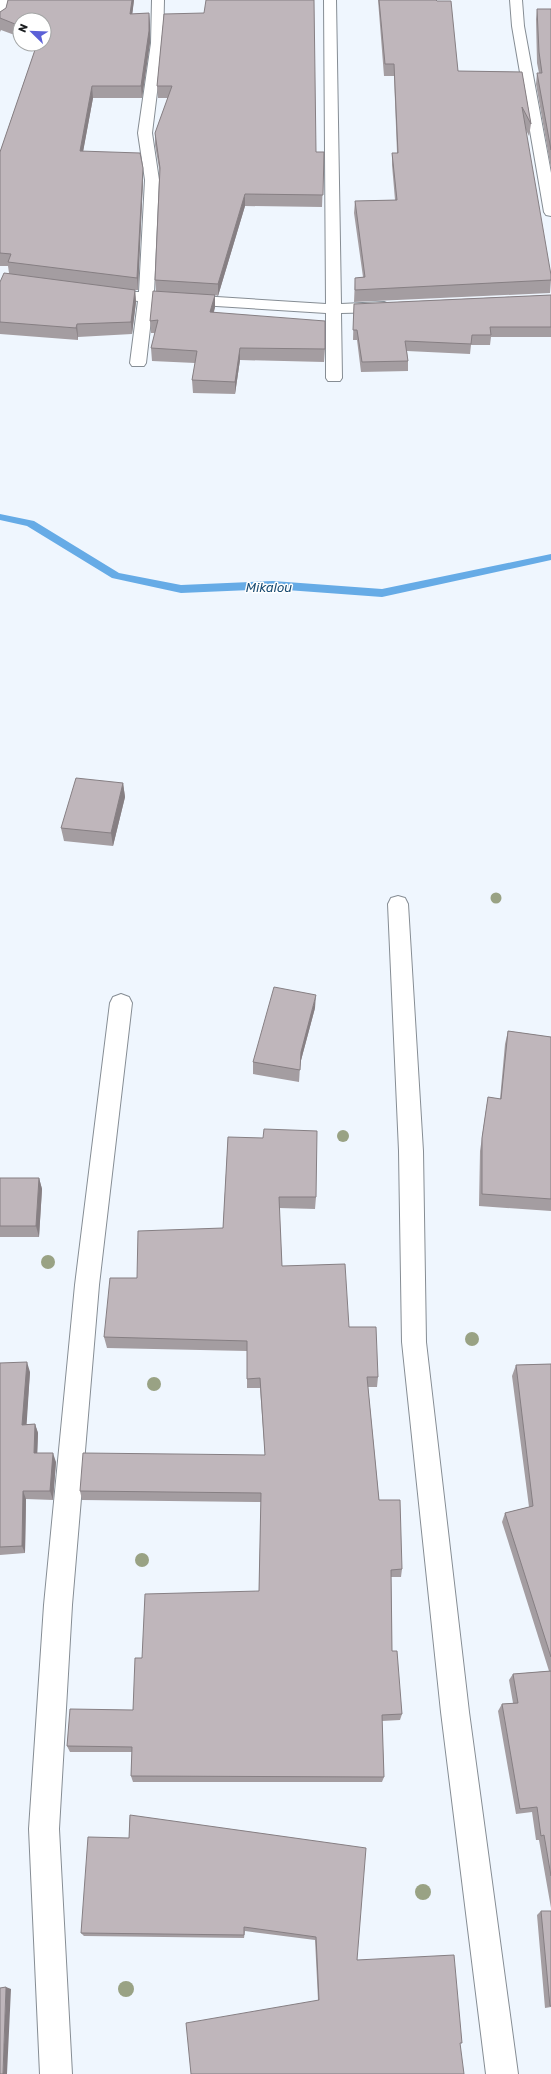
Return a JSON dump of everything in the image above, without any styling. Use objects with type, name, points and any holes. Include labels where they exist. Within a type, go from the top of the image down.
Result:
[{"type":"street","points":[[0,19],[5,0]]},
{"type":"street","points":[[138,363],[146,297],[152,180],[145,134],[157,43],[158,0]]},
{"type":"street","points":[[330,0],[334,378]]},
{"type":"street","points":[[516,0],[518,26],[551,212]]},
{"type":"street","points":[[95,292],[146,297],[333,309],[401,307]]},
{"type":"street","points":[[398,904],[411,1151],[414,1342],[456,1720],[502,2074]]},
{"type":"street","points":[[56,2074],[44,1829],[57,1620],[87,1285],[121,1003]]},
{"type":"building","points":[[8,0],[132,0],[130,14],[149,13],[149,31],[141,86],[92,86],[80,151],[140,153],[143,168],[137,278],[8,262],[11,254],[0,253],[0,152],[34,52],[52,52],[52,12],[12,12],[12,23],[0,18],[0,12],[6,8]]},
{"type":"building","points":[[206,0],[314,0],[316,152],[324,152],[323,195],[245,194],[218,284],[155,280],[160,168],[155,133],[172,86],[157,86],[164,14],[204,13]]},
{"type":"building","points":[[379,0],[451,1],[458,71],[522,72],[531,124],[522,107],[551,280],[355,290],[355,278],[365,277],[355,201],[397,200],[392,153],[398,153],[394,64],[385,64]]},
{"type":"building","points":[[537,9],[551,9],[551,150],[537,73],[542,73],[539,52]]},
{"type":"building","points":[[4,273],[135,290],[131,322],[77,324],[76,328],[0,322],[0,282]]},
{"type":"building","points":[[153,291],[215,295],[210,312],[325,321],[325,349],[240,348],[235,382],[192,380],[197,351],[151,348],[158,320],[150,321]]},
{"type":"building","points":[[551,295],[551,327],[490,327],[491,335],[472,335],[471,344],[405,341],[408,361],[362,362],[357,330],[353,330],[354,304]]},
{"type":"building","points":[[76,778],[123,783],[111,833],[61,828]]},
{"type":"building","points":[[274,987],[316,995],[301,1052],[300,1070],[253,1062]]},
{"type":"building","points":[[508,1031],[551,1037],[551,1199],[482,1194],[482,1138],[488,1097],[501,1099]]},
{"type":"building","points":[[264,1129],[317,1131],[316,1197],[279,1197],[282,1266],[345,1264],[349,1327],[376,1327],[378,1377],[367,1377],[379,1500],[400,1500],[402,1569],[391,1570],[392,1651],[397,1651],[402,1714],[382,1715],[384,1777],[131,1776],[132,1747],[67,1746],[70,1709],[133,1710],[135,1658],[142,1658],[145,1594],[259,1591],[261,1493],[80,1491],[83,1453],[265,1455],[260,1378],[247,1379],[247,1341],[104,1337],[110,1278],[137,1278],[138,1231],[223,1228],[228,1137],[263,1138]]},
{"type":"building","points":[[0,1178],[39,1178],[36,1226],[0,1226]]},
{"type":"building","points":[[27,1362],[22,1425],[35,1424],[34,1453],[53,1453],[50,1491],[23,1491],[22,1546],[0,1547],[0,1363]]},
{"type":"building","points":[[551,1364],[551,1657],[505,1513],[533,1506],[516,1365]]},
{"type":"building","points":[[551,1671],[551,1876],[544,1835],[541,1836],[537,1807],[520,1809],[502,1704],[518,1703],[513,1674]]},
{"type":"building","points":[[130,1815],[366,1848],[357,1960],[454,1955],[462,2043],[460,2043],[464,2074],[191,2074],[186,2023],[319,2000],[316,1937],[244,1927],[244,1935],[81,1933],[88,1837],[129,1838]]},
{"type":"building","points":[[541,1911],[551,1911],[551,2006],[550,2006]]},
{"type":"building","points":[[6,1987],[3,2074],[0,2074],[0,1988]]},
{"type":"waterway","name":"Mikalou","points":[[0,517],[30,523],[116,576],[181,589],[273,585],[382,593],[551,557]]}]
